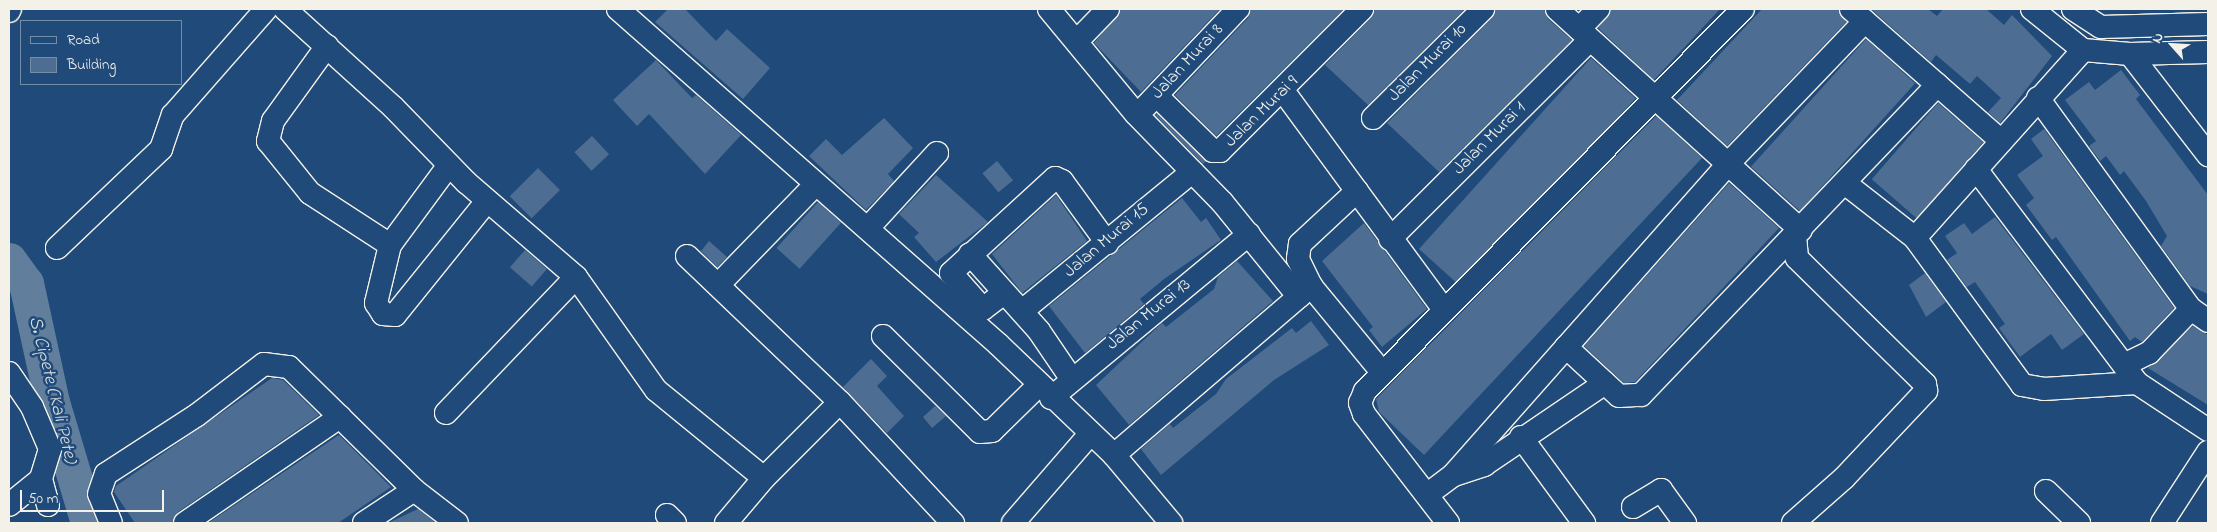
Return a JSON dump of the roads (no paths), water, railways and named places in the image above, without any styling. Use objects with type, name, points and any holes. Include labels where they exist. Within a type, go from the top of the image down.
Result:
[{"type":"street","points":[[57,248],[161,149],[173,115],[266,9]]},
{"type":"street","points":[[285,9],[327,46],[487,201],[576,278],[656,390],[764,478]]},
{"type":"street","points":[[618,9],[814,186],[868,228],[998,344],[1045,392],[1114,455],[1171,523]]},
{"type":"street","points":[[1050,9],[1078,40],[1136,114],[1382,372]]},
{"type":"street","points":[[1078,40],[1108,9]]},
{"type":"street","name":"Jalan Murai 8","points":[[1136,114],[1157,96],[1238,9]]},
{"type":"street","name":"Jalan Murai 9","points":[[1157,96],[1217,152],[1284,92],[1362,9]]},
{"type":"street","name":"Jalan Murai 10","points":[[1372,118],[1483,9]]},
{"type":"street","points":[[1557,9],[1798,233],[1797,258],[1925,384],[1926,391],[1844,478],[1793,523]]},
{"type":"street","name":"Jalan Murai 1","points":[[1390,239],[1585,35],[1598,9]]},
{"type":"street","points":[[1448,523],[1428,494],[1364,414],[1360,403],[1365,391],[1743,9]]},
{"type":"street","points":[[2032,9],[2083,50],[2130,54],[2208,52]]},
{"type":"street","points":[[2073,9],[2101,27],[2129,19],[2208,24]]},
{"type":"street","points":[[1428,494],[1453,476],[1858,15],[2001,141]]},
{"type":"street","points":[[327,46],[274,121],[268,141],[310,193],[390,245]]},
{"type":"street","points":[[1916,238],[2038,98],[2083,50]]},
{"type":"street","points":[[2130,54],[2208,155]]},
{"type":"street","points":[[1566,346],[1618,396],[1640,395],[1846,184],[1937,84]]},
{"type":"street","points":[[1284,92],[1390,239],[1444,310]]},
{"type":"street","points":[[2038,98],[2200,315],[2149,353],[2124,365]]},
{"type":"street","points":[[868,228],[937,154]]},
{"type":"street","points":[[448,164],[390,245],[376,303],[390,316],[400,310],[487,201]]},
{"type":"street","points":[[1976,169],[2137,383],[2208,430]]},
{"type":"street","name":"Jalan Murai 15","points":[[1022,311],[1192,172]]},
{"type":"street","points":[[1072,378],[1022,311],[1004,293],[983,309],[950,275],[970,254],[1055,178],[1062,181],[1107,243]]},
{"type":"street","points":[[1846,184],[1916,238],[2022,385],[2044,389],[2137,383]]},
{"type":"street","points":[[720,283],[814,186]]},
{"type":"street","points":[[1305,291],[1298,259],[1300,244],[1357,191]]},
{"type":"street","name":"Jalan Murai 13","points":[[883,336],[980,432],[992,431],[1045,392],[1072,378],[1249,234]]},
{"type":"street","points":[[687,256],[720,283],[840,402],[954,523]]},
{"type":"street","points":[[446,413],[576,278]]},
{"type":"street","points":[[1114,455],[1305,291]]},
{"type":"street","points":[[111,523],[99,494],[106,474],[197,415],[264,364],[289,367],[414,490],[457,523]]},
{"type":"street","points":[[10,378],[32,406],[50,450],[41,479],[48,505]]},
{"type":"street","points":[[1453,476],[1484,465],[1521,436],[1605,383]]},
{"type":"street","points":[[726,523],[764,478],[840,402]]},
{"type":"street","points":[[185,523],[340,417]]},
{"type":"street","points":[[1013,523],[1090,434]]},
{"type":"street","points":[[1521,436],[1584,523]]},
{"type":"street","points":[[2162,523],[2208,452]]},
{"type":"street","points":[[9,505],[41,479]]},
{"type":"street","points":[[364,523],[414,490]]},
{"type":"street","points":[[1633,507],[1661,490],[1686,523]]},
{"type":"street","points":[[2046,491],[2079,523]]},
{"type":"waterway","name":"S. Cipete (Kali Pete)","points":[[9,260],[26,283],[52,402],[88,523]]}]
